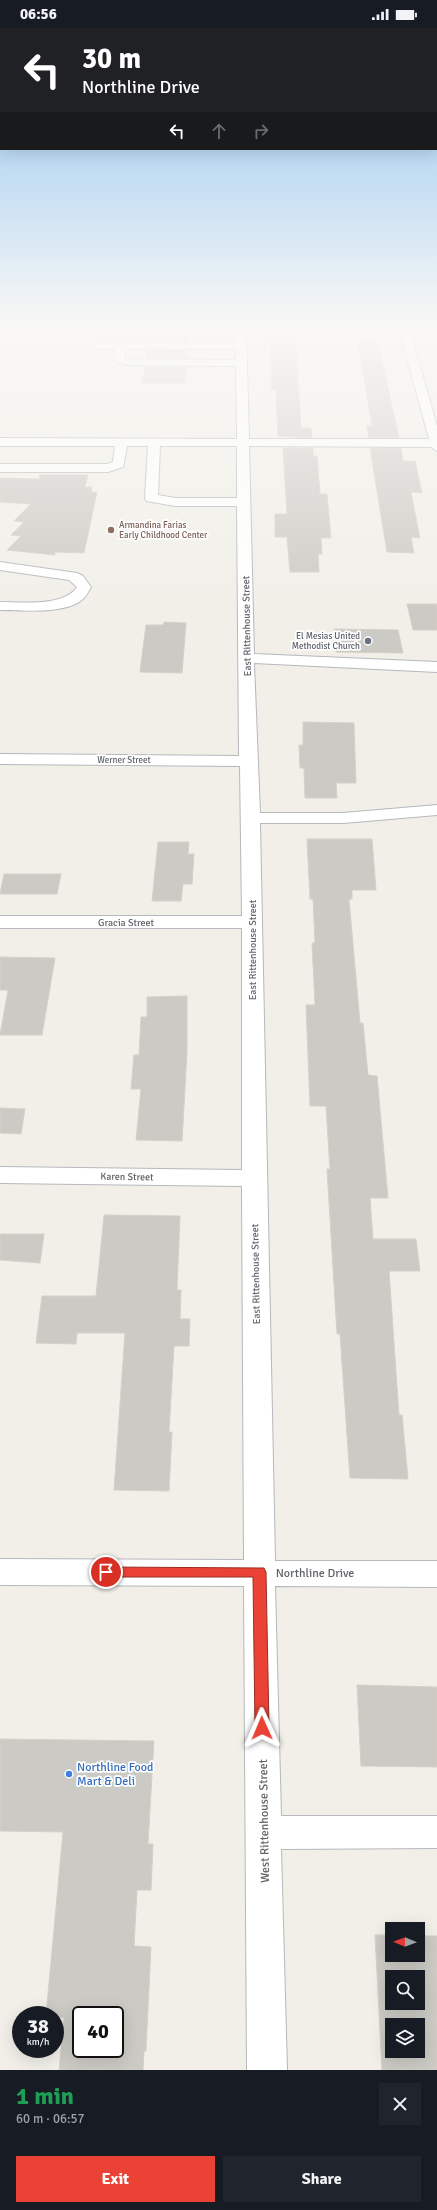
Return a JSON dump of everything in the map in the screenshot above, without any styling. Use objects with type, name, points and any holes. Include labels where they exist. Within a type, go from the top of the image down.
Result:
[{"type":"street","name":"East Rittenhouse Street","points":[[243,423],[248,761],[251,818],[259,1572]]},
{"type":"street","points":[[431,423],[437,448]]},
{"type":"street","points":[[0,442],[68,447],[121,442],[437,443]]},
{"type":"street","points":[[0,468],[108,468],[119,464],[121,442]]},
{"type":"street","points":[[154,442],[151,498],[175,502],[244,502]]},
{"type":"street","points":[[0,458],[102,458]]},
{"type":"street","points":[[0,566],[72,576],[78,579],[84,587],[83,591],[74,599],[57,604],[0,606]]},
{"type":"street","points":[[247,658],[437,667]]},
{"type":"street","name":"Werner Street","points":[[0,759],[248,761]]},
{"type":"street","points":[[251,818],[343,818],[437,810]]},
{"type":"street","name":"Gracia Street","points":[[0,922],[252,922]]},
{"type":"street","name":"Karen Street","points":[[0,1175],[254,1178]]},
{"type":"street","name":"Northline Drive","points":[[0,1572],[437,1574]]},
{"type":"street","name":"West Rittenhouse Street","points":[[259,1572],[267,2070]]},
{"type":"street","points":[[264,1833],[437,1832]]},
{"type":"building","points":[[277,423],[301,423],[301,428],[311,428],[312,438],[278,436]]},
{"type":"building","points":[[372,423],[396,423],[399,438],[369,438],[367,426],[372,426]]},
{"type":"building","points":[[283,448],[313,448],[313,456],[317,456],[320,494],[327,494],[331,538],[321,538],[322,554],[318,554],[319,572],[290,572],[287,537],[275,537],[275,514],[287,514]]},
{"type":"building","points":[[370,448],[401,448],[403,461],[415,461],[422,493],[411,492],[420,538],[411,537],[414,553],[387,552]]},
{"type":"building","points":[[40,475],[88,475],[85,487],[92,487],[91,492],[97,492],[84,553],[55,552],[55,555],[7,550],[21,536],[11,535],[24,522],[14,521],[31,504],[0,502],[0,478],[39,479]]},
{"type":"building","points":[[407,604],[437,604],[437,630],[413,630]]},
{"type":"building","points":[[164,622],[186,623],[182,673],[140,672],[146,625],[163,625]]},
{"type":"building","name":"El Mesias United Methodist Church","points":[[334,629],[398,630],[403,653],[336,652]]},
{"type":"building","points":[[303,722],[354,723],[356,783],[336,783],[337,798],[305,798],[304,768],[300,768],[299,745],[303,745]]},
{"type":"building","points":[[307,839],[372,839],[376,890],[352,890],[352,899],[349,899],[360,1023],[363,1023],[368,1075],[377,1076],[388,1198],[370,1198],[373,1239],[416,1239],[420,1271],[389,1271],[399,1415],[402,1415],[408,1479],[350,1478],[340,1334],[337,1334],[327,1169],[330,1169],[326,1106],[310,1106],[306,1005],[315,1005],[312,943],[315,943],[313,899],[310,899]]},
{"type":"building","points":[[158,842],[189,842],[188,854],[194,854],[192,884],[183,884],[181,901],[152,901]]},
{"type":"building","points":[[4,874],[61,874],[57,894],[0,894]]},
{"type":"building","points":[[0,957],[55,958],[42,1035],[0,1035],[8,990],[0,990]]},
{"type":"building","points":[[187,996],[187,1052],[182,1141],[136,1140],[141,1089],[131,1089],[134,1055],[139,1055],[141,1017],[147,1017],[147,997]]},
{"type":"building","points":[[0,1108],[25,1109],[21,1134],[0,1133]]},
{"type":"building","points":[[104,1215],[180,1216],[177,1290],[181,1290],[180,1319],[190,1319],[189,1346],[174,1346],[169,1432],[172,1432],[169,1491],[114,1490],[125,1333],[77,1333],[76,1344],[36,1343],[42,1296],[96,1296]]},
{"type":"building","points":[[0,1234],[44,1234],[40,1263],[0,1260]]},
{"type":"building","points":[[357,1685],[437,1687],[437,1767],[361,1766]]},
{"type":"building","points":[[0,1739],[154,1741],[148,1844],[153,1844],[151,1890],[137,1890],[134,1946],[151,1947],[146,2051],[144,2051],[143,2070],[59,2070],[60,2058],[64,2058],[64,2006],[47,2006],[63,1832],[0,1831]]},
{"type":"building","points":[[375,1935],[385,1935],[385,1962],[425,1962],[425,1936],[437,1936],[437,2070],[382,2070]]},
{"type":"place","name":"Armandina Farias Early Childhood Center","points":[[111,530]]},
{"type":"place","name":"El Mesias United Methodist Church","points":[[368,641]]},
{"type":"place","name":"Northline Food Mart & Deli","points":[[69,1774]]},
{"type":"route","points":[[106,1572],[259,1572],[262,1728]]}]
